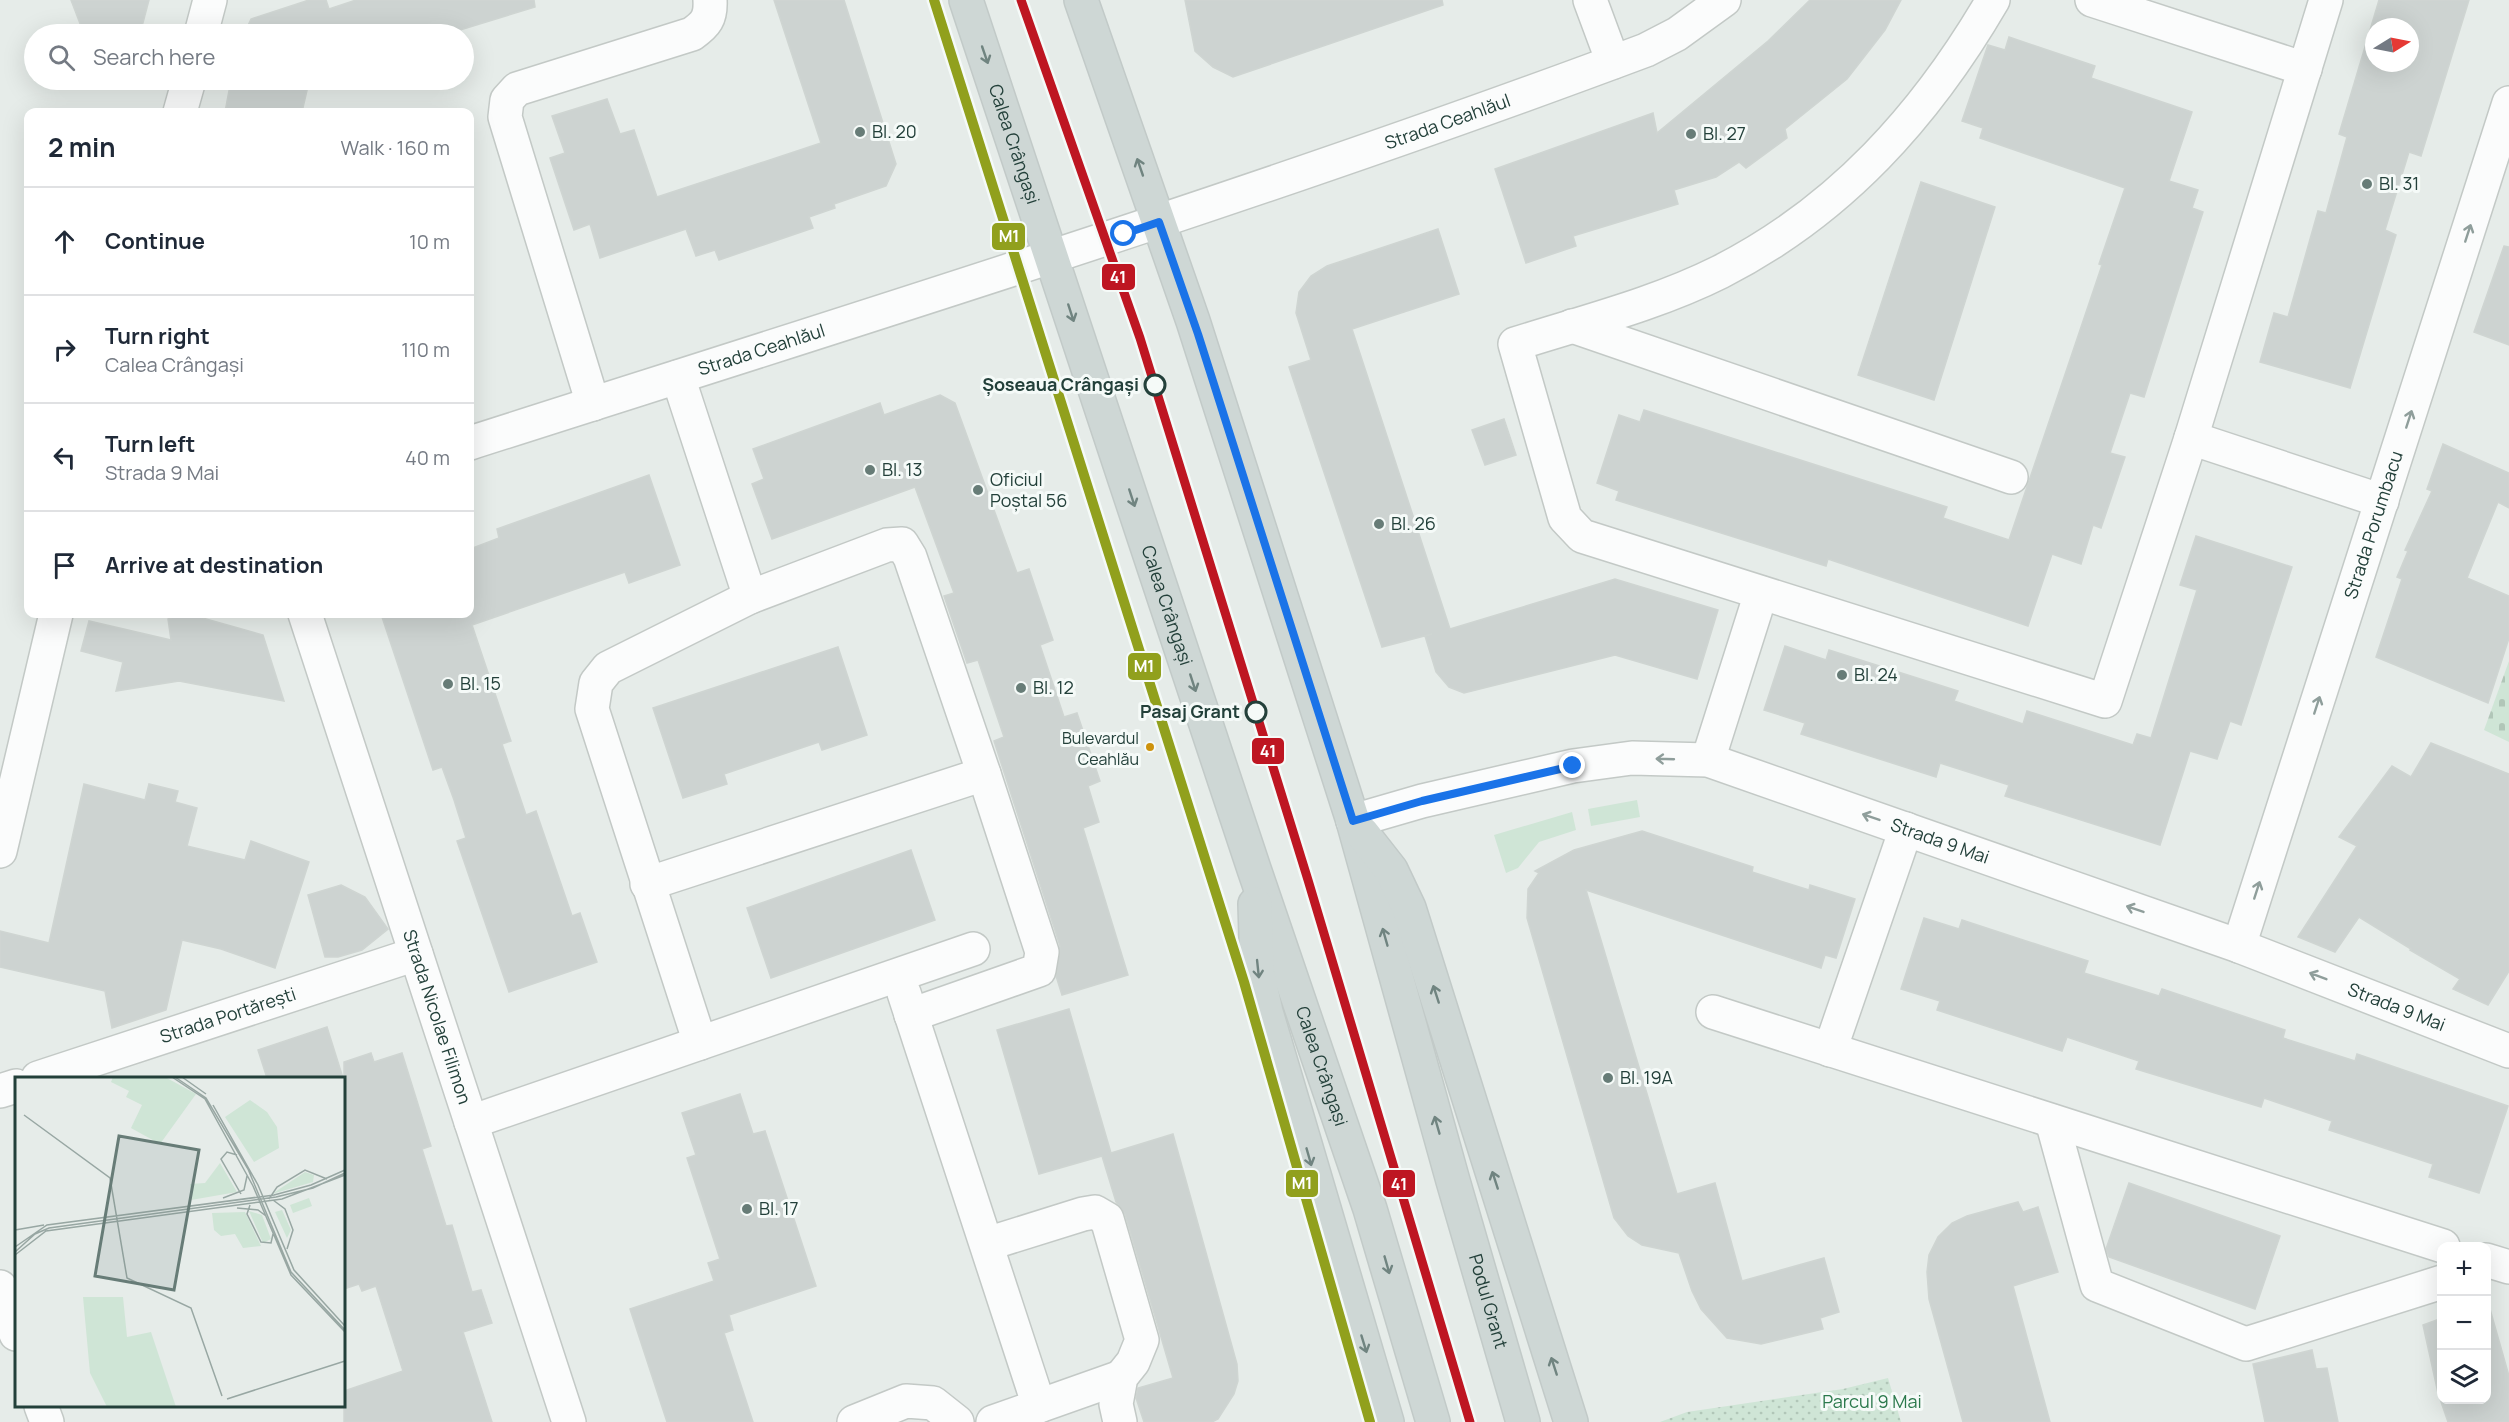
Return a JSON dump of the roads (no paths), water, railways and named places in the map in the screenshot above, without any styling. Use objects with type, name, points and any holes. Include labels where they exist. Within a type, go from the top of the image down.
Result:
[{"type":"main road","name":"Calea Crângași","points":[[966,0],[1254,869],[1370,1209],[1433,1422]]},
{"type":"main road","points":[[1081,0],[1198,334],[1353,821],[1391,870],[1409,908],[1571,1422]]},
{"type":"main road","name":"Podul Grant","points":[[1353,821],[1523,1422]]},
{"type":"main road","points":[[1254,869],[1257,971],[1266,1012],[1387,1422]]},
{"type":"street","points":[[204,24],[210,0]]},
{"type":"street","points":[[593,404],[505,117],[507,100],[517,89],[692,34],[706,23],[711,13],[710,0]]},
{"type":"street","points":[[1590,0],[1613,62]]},
{"type":"street","name":"Strada Ceahlăul","points":[[474,442],[1159,222],[1613,62],[1646,50],[1677,34],[1724,0]]},
{"type":"street","points":[[1993,0],[1968,42],[1901,132],[1866,168],[1800,224],[1719,272],[1621,311],[1515,344],[1565,519],[1582,536],[2105,701],[2191,438],[2326,0]]},
{"type":"street","points":[[2092,0],[2305,69]]},
{"type":"street","points":[[181,108],[186,90]]},
{"type":"street","name":"Strada Porumbacu","points":[[2239,946],[2509,103]]},
{"type":"street","points":[[1572,326],[2012,477]]},
{"type":"street","points":[[678,377],[750,597]]},
{"type":"street","points":[[2191,438],[2382,501]]},
{"type":"street","points":[[700,1043],[592,709],[596,683],[608,668],[750,597],[887,546],[902,544],[910,557],[1042,952],[1039,970],[911,1015]]},
{"type":"street","points":[[1708,760],[1761,593]]},
{"type":"street","points":[[0,851],[55,618]]},
{"type":"street","name":"Strada Nicolae Filimon","points":[[306,618],[569,1422]]},
{"type":"street","name":"Strada 9 Mai","points":[[1353,821],[1422,801],[1573,766],[1632,758],[1708,760],[2239,946],[2509,1051]]},
{"type":"street","points":[[647,884],[984,774]]},
{"type":"street","points":[[1830,1050],[1906,829]]},
{"type":"street","points":[[471,1122],[973,949]]},
{"type":"street","name":"Strada Portărești","points":[[41,1077],[416,954]]},
{"type":"street","points":[[898,975],[1040,1406]]},
{"type":"street","points":[[1713,1012],[2437,1244]]},
{"type":"street","points":[[0,1091],[15,1086]]},
{"type":"street","points":[[2052,1121],[2097,1285],[2246,1344],[2437,1283]]},
{"type":"street","points":[[987,1244],[1095,1212],[1107,1219],[1142,1340],[1133,1362],[1121,1377],[1116,1404],[1120,1422]]},
{"type":"street","points":[[0,1287],[15,1331]]},
{"type":"street","points":[[993,1422],[1121,1377]]},
{"type":"street","points":[[854,1422],[906,1401],[933,1404],[957,1422]]},
{"type":"street","points":[[41,1407],[47,1422]]},
{"type":"place","name":"Bl. 20","points":[[860,132]]},
{"type":"place","name":"Bl. 27","points":[[1691,134]]},
{"type":"place","name":"Bl. 31","points":[[2367,184]]},
{"type":"place","name":"Șoseaua Crângași","points":[[1155,385]]},
{"type":"place","name":"Bl. 13","points":[[870,470]]},
{"type":"place","name":"Oficiul Poștal 56","points":[[978,490]]},
{"type":"place","name":"Bl. 26","points":[[1379,524]]},
{"type":"place","name":"Bl. 24","points":[[1842,675]]},
{"type":"place","name":"Bl. 15","points":[[448,684]]},
{"type":"place","name":"Bl. 12","points":[[1021,688]]},
{"type":"place","name":"Pasaj Grant","points":[[1256,712]]},
{"type":"place","name":"Bulevardul Ceahlău","points":[[1150,747]]},
{"type":"place","name":"Bl. 19A","points":[[1608,1078]]},
{"type":"place","name":"Bl. 17","points":[[747,1209]]},
{"type":"park label","name":"Parcul 9 Mai","points":[[1872,1402]]}]
